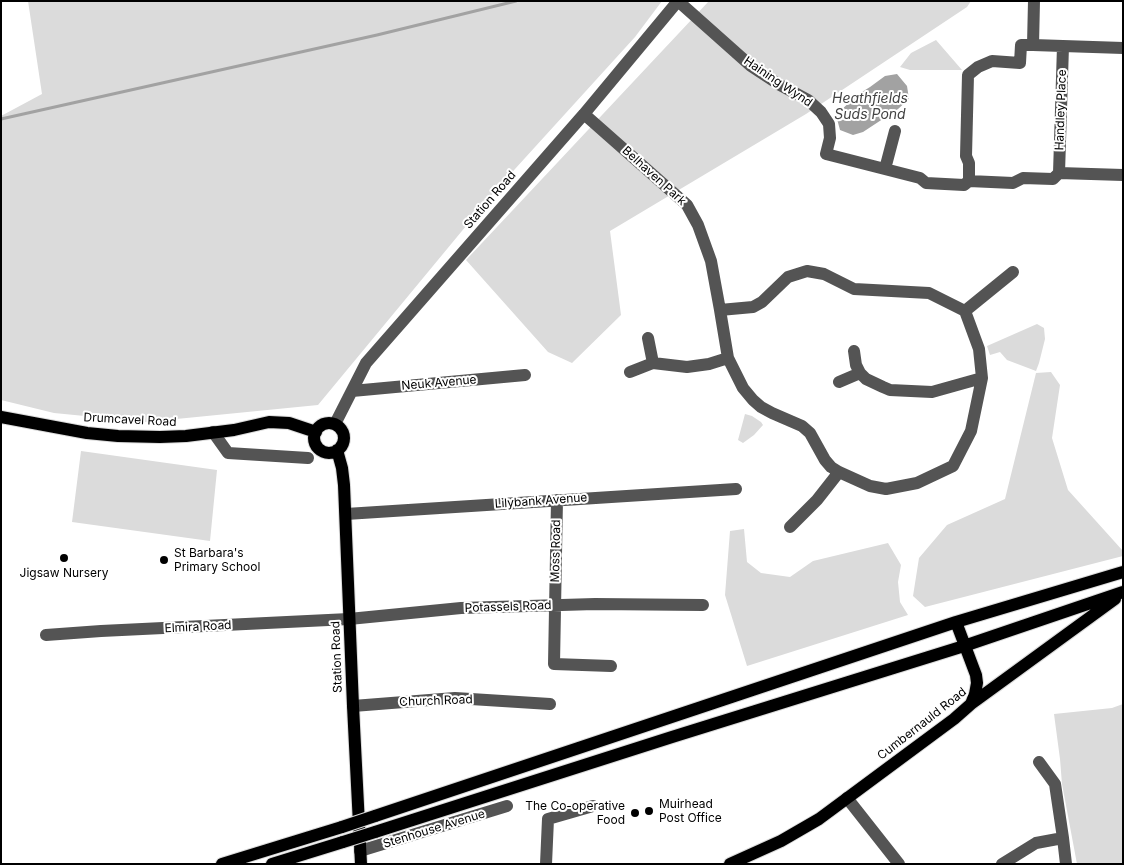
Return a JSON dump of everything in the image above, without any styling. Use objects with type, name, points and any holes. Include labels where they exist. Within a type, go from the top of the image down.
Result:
[{"type":"main road","name":"Drumcavel Road","points":[[1,417],[87,433],[118,436],[160,437],[234,430],[269,422],[289,423],[316,432]]},
{"type":"main road","points":[[335,424],[320,426],[314,439],[319,448],[328,452],[337,450]]},
{"type":"main road","name":"Station Road","points":[[335,424],[342,430],[344,439],[337,450],[342,468],[346,514],[349,619],[361,858]]},
{"type":"main road","points":[[222,864],[342,827],[956,622],[1123,572]]},
{"type":"main road","points":[[272,864],[964,646],[1123,592]]},
{"type":"main road","name":"Cumbernauld Road","points":[[730,864],[781,841],[819,820],[954,719],[971,704],[1123,592]]},
{"type":"main road","points":[[956,622],[974,668],[977,683],[971,704]]},
{"type":"street","name":"Station Road","points":[[335,424],[366,363],[584,114],[678,1]]},
{"type":"street","name":"Haining Wynd","points":[[678,1],[751,66],[780,86],[808,100],[821,112],[829,124],[830,138],[826,154],[920,178],[926,183],[964,185],[969,182],[1013,183],[1023,178],[1053,179],[1059,173],[1123,175]]},
{"type":"street","points":[[1032,45],[1034,1]]},
{"type":"street","points":[[969,182],[969,163],[966,156],[968,75],[978,67],[992,61],[1020,63],[1021,45],[1123,48]]},
{"type":"street","name":"Handley Place","points":[[1059,173],[1063,46]]},
{"type":"street","name":"Belhaven Park","points":[[584,114],[687,205],[698,225],[711,261],[728,358],[742,388],[761,407],[802,426],[810,433],[825,460],[839,472],[870,486],[886,489],[918,483],[953,466],[971,432],[982,378],[979,348],[965,311]]},
{"type":"street","points":[[886,169],[895,131]]},
{"type":"street","points":[[720,310],[753,307],[762,302],[788,277],[807,272],[824,274],[854,289],[929,293],[965,311],[1013,272]]},
{"type":"street","points":[[648,338],[653,363]]},
{"type":"street","points":[[854,351],[860,373],[866,379],[890,390],[932,392],[982,378]]},
{"type":"street","points":[[630,372],[653,363],[687,367],[709,364],[728,358]]},
{"type":"street","points":[[839,382],[860,373]]},
{"type":"street","name":"Neuk Avenue","points":[[352,391],[525,375]]},
{"type":"street","points":[[213,432],[228,453],[308,458]]},
{"type":"street","points":[[790,527],[817,500],[839,472]]},
{"type":"street","name":"Lilybank Avenue","points":[[346,514],[736,489]]},
{"type":"street","name":"Moss Road","points":[[557,500],[554,664],[611,666]]},
{"type":"street","name":"Potassels Road","points":[[349,619],[461,608],[588,604],[703,605]]},
{"type":"street","name":"Elmira Road","points":[[46,635],[349,619]]},
{"type":"street","name":"Church Road","points":[[353,706],[455,698],[550,704]]},
{"type":"street","points":[[1040,762],[1055,784],[1066,864]]},
{"type":"street","points":[[847,798],[899,864]]},
{"type":"street","name":"Stenhouse Avenue","points":[[361,858],[507,806]]},
{"type":"street","points":[[546,864],[548,819],[593,806]]},
{"type":"street","points":[[1002,864],[1036,843],[1063,838]]},
{"type":"shaded area","points":[[28,1],[662,1],[635,37],[495,191],[318,405],[146,422],[54,413],[1,400],[1,116],[42,94]]},
{"type":"shaded area","points":[[709,1],[971,1],[967,7],[806,114],[610,231],[621,315],[572,363],[548,352],[466,260]]},
{"type":"shaded area","points":[[936,40],[962,70],[910,70],[900,67],[911,53]]},
{"type":"shaded area","points":[[1037,324],[1044,328],[1045,339],[1036,371],[1007,360],[1000,352],[990,355],[987,346]]},
{"type":"shaded area","points":[[1051,372],[1060,385],[1052,438],[1068,490],[1123,551],[1123,556],[925,607],[913,596],[919,558],[947,525],[1005,499],[1036,373]]},
{"type":"shaded area","points":[[745,414],[752,416],[763,425],[743,443],[738,440]]},
{"type":"shaded area","points":[[81,451],[217,470],[210,541],[72,522]]},
{"type":"shaded area","points":[[744,529],[747,562],[761,573],[790,577],[813,561],[888,543],[901,565],[898,582],[900,602],[908,615],[747,666],[725,595],[730,531]]},
{"type":"shaded area","points":[[1123,704],[1123,864],[1077,864],[1062,784],[1054,714],[1112,708]]},
{"type":"water","name":"Heathfields Suds Pond","points":[[897,74],[907,86],[909,99],[898,109],[863,132],[853,135],[840,130],[836,115],[857,95],[885,76]]},
{"type":"waterway","points":[[1,119],[377,35],[516,1]]},
{"type":"place","name":"Jigsaw Nursery","points":[[64,558]]},
{"type":"place","name":"St Barbara's Primary School","points":[[164,560]]},
{"type":"place","name":"Muirhead Post Office","points":[[649,811]]},
{"type":"place","name":"The Co-operative Food","points":[[635,813]]}]
